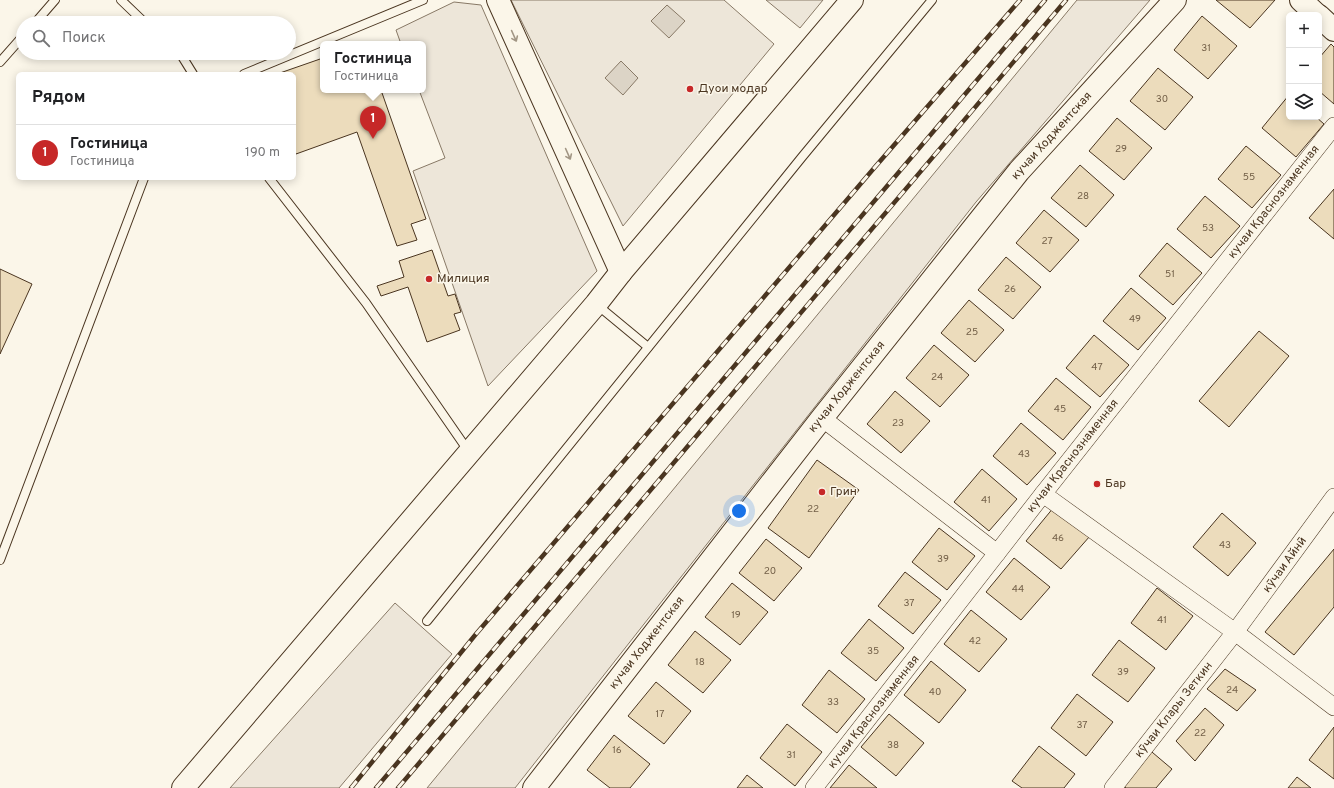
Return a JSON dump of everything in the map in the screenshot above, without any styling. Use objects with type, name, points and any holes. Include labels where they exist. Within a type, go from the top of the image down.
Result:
[{"type":"street","points":[[498,0],[621,272]]},
{"type":"street","points":[[183,788],[596,304],[621,272],[852,0]]},
{"type":"street","name":"кучаи Ходжентская","points":[[534,788],[822,418],[1019,172],[1175,0]]},
{"type":"street","points":[[1301,0],[1314,12]]},
{"type":"street","points":[[1322,20],[1334,30]]},
{"type":"street","name":"кучаи Краснознаменная","points":[[814,788],[1043,494],[1334,126]]},
{"type":"street","points":[[822,418],[997,553]]},
{"type":"street","points":[[1043,494],[1235,632],[1334,707]]},
{"type":"street","name":"кӯчаи Айнӣ","points":[[1235,632],[1334,497]]},
{"type":"street","name":"кӯчаи Клары Зеткин","points":[[1113,788],[1235,632]]},
{"type":"lane","points":[[41,16],[55,0]]},
{"type":"lane","points":[[122,0],[139,16]]},
{"type":"lane","points":[[324,41],[423,0]]},
{"type":"lane","points":[[427,621],[802,157],[932,0]]},
{"type":"lane","points":[[296,53],[320,43]]},
{"type":"lane","points":[[0,62],[16,44]]},
{"type":"lane","points":[[184,60],[192,72]]},
{"type":"lane","points":[[249,72],[278,60]]},
{"type":"lane","points":[[0,560],[143,180]]},
{"type":"lane","points":[[271,180],[366,303],[469,453]]},
{"type":"lane","points":[[596,304],[648,347]]},
{"type":"shaded area","points":[[511,0],[724,0],[774,44],[623,226]]},
{"type":"shaded area","points":[[766,0],[823,0],[800,28]]},
{"type":"shaded area","points":[[1077,0],[1150,0],[976,202],[515,788],[427,788]]},
{"type":"shaded area","points":[[454,2],[481,5],[597,271],[488,386],[413,171],[445,158],[420,93],[426,93],[426,41],[400,41],[396,30]]},
{"type":"shaded area","points":[[667,5],[685,21],[669,38],[651,21]]},
{"type":"shaded area","points":[[621,61],[638,78],[623,95],[605,78]]},
{"type":"shaded area","points":[[395,603],[452,654],[339,788],[230,788]]},
{"type":"building","points":[[1216,0],[1275,0],[1250,28]]},
{"type":"building","points":[[1202,16],[1237,46],[1208,79],[1174,50]]},
{"type":"building","points":[[1331,44],[1334,47],[1334,104],[1322,94],[1322,54]]},
{"type":"building","points":[[320,59],[320,93],[382,93],[426,219],[411,224],[417,240],[397,246],[357,132],[296,154],[296,72],[283,72]]},
{"type":"building","points":[[1158,68],[1193,97],[1165,130],[1130,101]]},
{"type":"building","points":[[1286,99],[1286,120],[1319,120],[1324,124],[1296,157],[1262,128]]},
{"type":"building","points":[[1117,118],[1152,148],[1124,180],[1089,151]]},
{"type":"building","points":[[1246,146],[1281,175],[1252,208],[1218,179]]},
{"type":"building","points":[[1080,165],[1114,195],[1086,227],[1051,198]]},
{"type":"building","points":[[1334,189],[1334,239],[1309,218]]},
{"type":"building","points":[[1205,196],[1240,226],[1211,258],[1177,229]]},
{"type":"building","points":[[1044,210],[1079,240],[1050,272],[1016,243]]},
{"type":"building","points":[[1167,243],[1202,273],[1173,305],[1139,276]]},
{"type":"building","points":[[432,250],[448,296],[455,294],[461,312],[454,314],[460,330],[427,342],[408,287],[381,296],[377,286],[404,277],[399,261]]},
{"type":"building","points":[[1006,257],[1041,287],[1013,319],[978,290]]},
{"type":"building","points":[[0,269],[32,284],[0,354]]},
{"type":"building","points":[[1131,288],[1166,318],[1138,350],[1103,321]]},
{"type":"building","points":[[969,300],[1004,330],[975,362],[941,333]]},
{"type":"building","points":[[1259,331],[1289,356],[1229,427],[1199,401]]},
{"type":"building","points":[[1094,335],[1129,365],[1100,397],[1066,368]]},
{"type":"building","points":[[934,345],[969,375],[940,407],[906,378]]},
{"type":"building","points":[[1056,378],[1091,407],[1063,440],[1028,411]]},
{"type":"building","points":[[895,391],[930,421],[901,453],[867,424]]},
{"type":"building","points":[[1021,423],[1056,453],[1027,485],[993,456]]},
{"type":"building","points":[[817,460],[859,490],[809,558],[768,528]]},
{"type":"building","points":[[982,469],[1017,499],[989,531],[954,502]]},
{"type":"building","points":[[1054,507],[1090,536],[1061,569],[1026,541]]},
{"type":"building","points":[[1222,513],[1256,543],[1228,576],[1193,547]]},
{"type":"building","points":[[939,528],[975,556],[947,590],[912,562]]},
{"type":"building","points":[[766,539],[802,568],[774,601],[739,573]]},
{"type":"building","points":[[1334,549],[1334,607],[1294,655],[1265,632]]},
{"type":"building","points":[[1014,558],[1050,587],[1021,620],[986,592]]},
{"type":"building","points":[[905,572],[941,600],[913,634],[878,606]]},
{"type":"building","points":[[732,583],[768,612],[740,645],[705,617]]},
{"type":"building","points":[[1157,588],[1193,616],[1166,650],[1131,623]]},
{"type":"building","points":[[971,610],[1007,639],[979,672],[944,644]]},
{"type":"building","points":[[869,619],[904,648],[876,681],[841,653]]},
{"type":"building","points":[[695,631],[731,660],[703,693],[668,665]]},
{"type":"building","points":[[1119,640],[1155,668],[1128,702],[1092,675]]},
{"type":"building","points":[[931,661],[966,690],[939,723],[904,695]]},
{"type":"building","points":[[1225,669],[1256,690],[1237,711],[1207,689]]},
{"type":"building","points":[[829,670],[865,699],[837,733],[802,705]]},
{"type":"building","points":[[656,682],[691,711],[664,744],[628,716]]},
{"type":"building","points":[[1077,694],[1113,722],[1086,756],[1051,728]]},
{"type":"building","points":[[1205,708],[1224,725],[1195,761],[1176,741]]},
{"type":"building","points":[[889,714],[924,743],[896,776],[861,747]]},
{"type":"building","points":[[787,724],[822,752],[795,786],[760,758]]},
{"type":"building","points":[[1334,727],[1334,779],[1309,760]]},
{"type":"building","points":[[614,735],[650,764],[630,788],[610,788],[587,770]]},
{"type":"building","points":[[1039,746],[1075,774],[1064,788],[1022,788],[1012,781]]},
{"type":"building","points":[[1146,747],[1172,769],[1156,788],[1126,788],[1120,783]]},
{"type":"building","points":[[849,765],[877,788],[830,788]]},
{"type":"building","points":[[747,775],[763,788],[737,788]]},
{"type":"building","points":[[1297,777],[1311,788],[1288,788]]},
{"type":"railway","points":[[351,788],[476,634],[875,167],[1020,0]]},
{"type":"railway","points":[[376,788],[1045,0]]},
{"type":"railway","points":[[398,788],[1066,0]]},
{"type":"place","name":"Дуои модар","points":[[690,89]]},
{"type":"place","name":"Гостиница","points":[[373,139]]},
{"type":"place","name":"Милиция","points":[[429,279]]},
{"type":"place","name":"Бар","points":[[1097,484]]},
{"type":"place","name":"Грин","points":[[822,492]]}]
